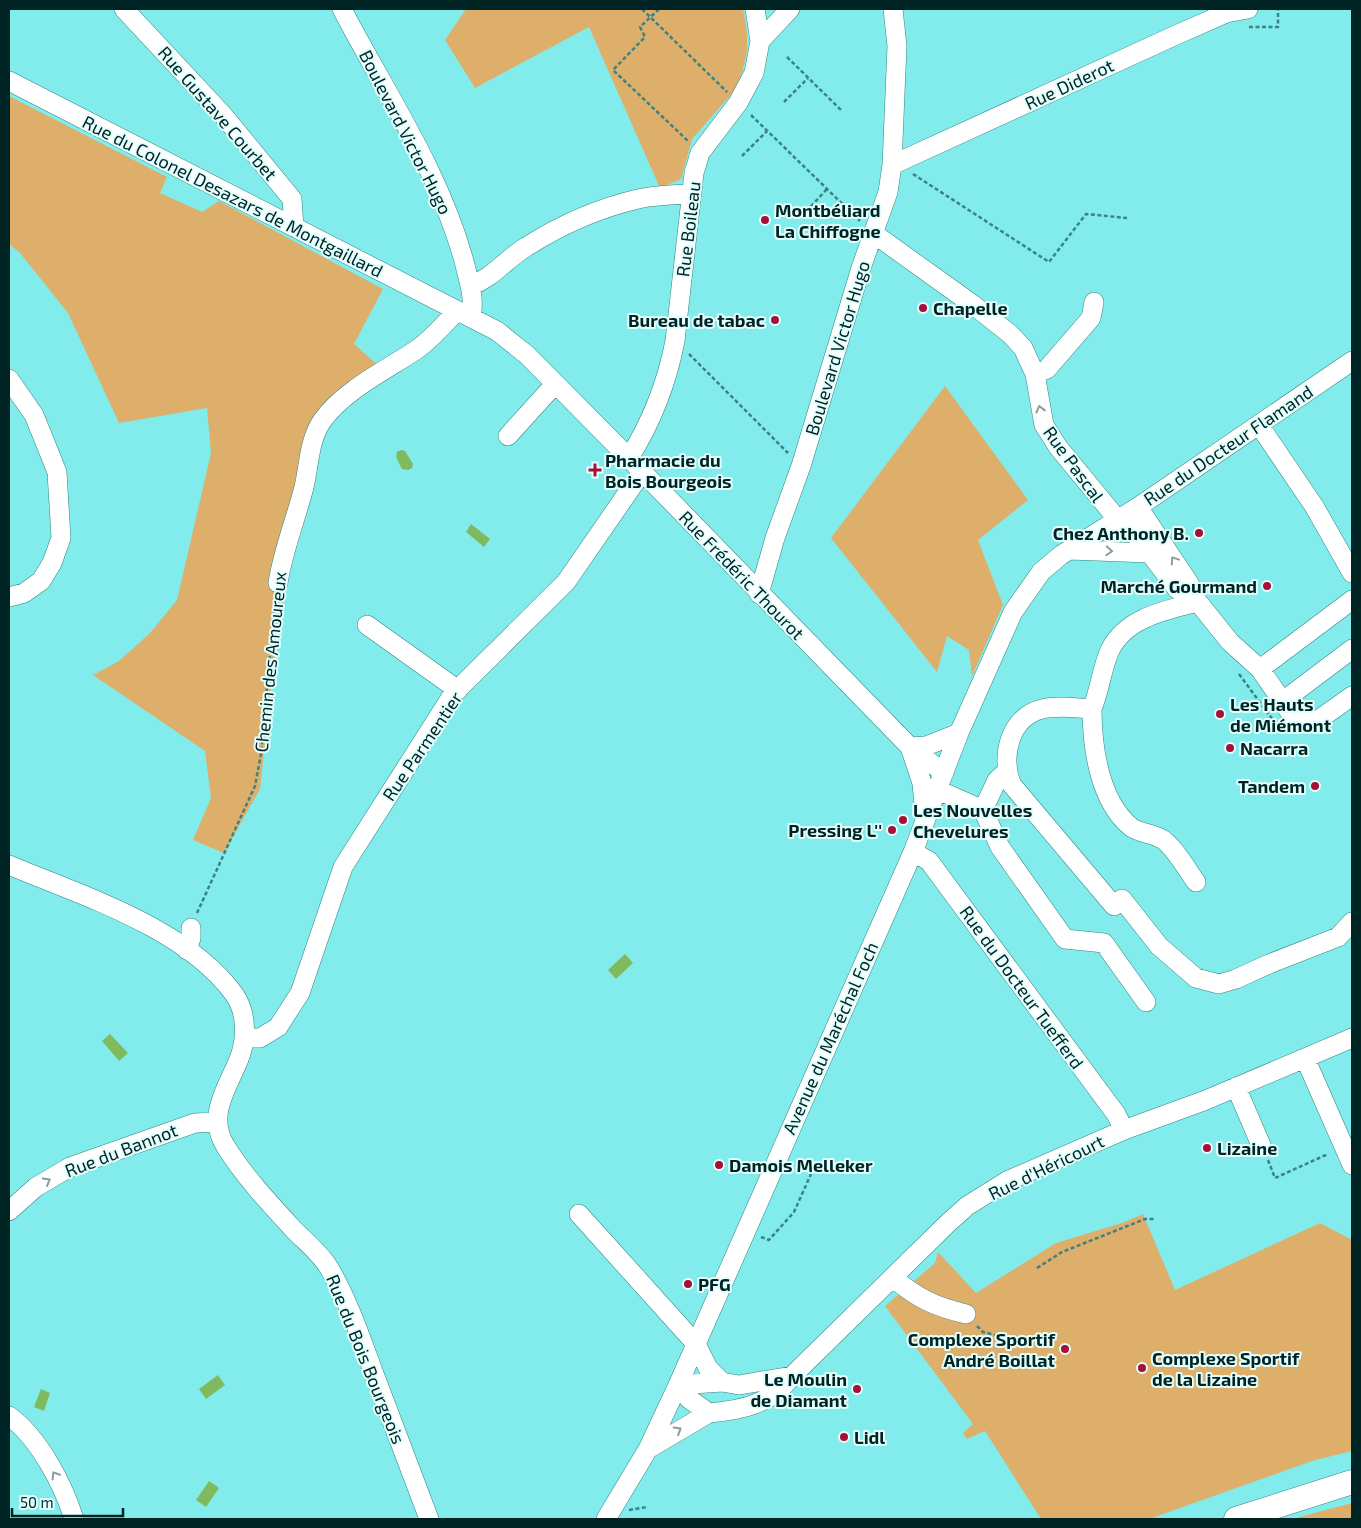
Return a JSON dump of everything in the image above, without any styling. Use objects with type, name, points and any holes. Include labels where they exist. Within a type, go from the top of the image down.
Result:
[{"type":"main road","points":[[1236,1519],[1352,1482]]},
{"type":"street","name":"Rue Gustave Courbet","points":[[124,9],[223,115],[292,198],[294,226]]},
{"type":"street","name":"Boulevard Victor Hugo","points":[[342,9],[438,187],[457,233],[474,304],[464,314]]},
{"type":"street","name":"Rue Boileau","points":[[629,458],[640,440],[660,393],[675,341],[691,194],[700,153],[738,103],[754,74],[760,41],[755,9]]},
{"type":"street","points":[[760,41],[790,9]]},
{"type":"street","name":"Boulevard Victor Hugo","points":[[759,594],[775,538],[801,466],[873,234],[888,192],[900,168],[898,46],[893,9]]},
{"type":"street","name":"Rue Diderot","points":[[900,168],[1225,11],[1248,9]]},
{"type":"street","name":"Rue du Colonel Desazars de Montgaillard","points":[[9,81],[464,314]]},
{"type":"street","points":[[470,286],[484,281],[520,250],[544,235],[586,217],[638,199],[691,194]]},
{"type":"street","name":"Rue Pascal","points":[[873,234],[972,304],[1016,341],[1030,360],[1035,374],[1044,425],[1058,447],[1128,514]]},
{"type":"street","points":[[1035,374],[1047,369],[1091,318],[1094,302]]},
{"type":"street","name":"Rue Frédéric Thourot","points":[[464,314],[497,331],[527,355],[941,781],[983,810]]},
{"type":"street","name":"Chemin des Amoureux","points":[[278,583],[281,564],[304,487],[312,441],[321,422],[336,405],[464,314]]},
{"type":"street","name":"Rue du Docteur Flamand","points":[[941,781],[959,733],[1014,612],[1041,572],[1050,563],[1128,514],[1352,361]]},
{"type":"street","points":[[9,379],[34,415],[57,472],[61,538],[52,563],[41,581],[24,593],[9,597]]},
{"type":"street","points":[[508,436],[556,384]]},
{"type":"street","points":[[1258,425],[1314,506],[1352,573]]},
{"type":"street","name":"Rue Parmentier","points":[[246,1038],[260,1038],[278,1027],[300,992],[343,867],[458,690],[566,582],[642,472]]},
{"type":"street","points":[[1128,514],[1136,536],[1177,590],[1198,602]]},
{"type":"street","points":[[1128,514],[1189,583],[1198,602],[1230,642],[1260,668],[1296,722],[1318,720],[1352,696]]},
{"type":"street","points":[[1070,550],[1149,553]]},
{"type":"street","points":[[1260,668],[1352,600]]},
{"type":"street","points":[[1196,882],[1166,842],[1132,828],[1115,807],[1099,773],[1092,738],[1092,709],[1110,649],[1119,637],[1149,616],[1198,602]]},
{"type":"street","points":[[367,625],[458,690]]},
{"type":"street","points":[[1283,701],[1352,649]]},
{"type":"street","points":[[1092,709],[1050,708],[1040,710],[1025,717],[1015,729],[1006,752],[1006,772],[1012,785],[1114,906],[1122,899],[1159,946],[1196,978],[1211,983],[1236,980],[1269,964],[1338,937],[1352,922]]},
{"type":"street","points":[[910,747],[926,746],[959,733]]},
{"type":"street","name":"Rue Frédéric Thourot","points":[[910,747],[922,783],[925,822]]},
{"type":"street","points":[[1006,772],[997,780],[983,810],[1000,847],[1065,939],[1104,943],[1146,1002]]},
{"type":"street","name":"Avenue du Maréchal Foch","points":[[606,1519],[648,1449],[678,1385],[913,852],[941,781]]},
{"type":"street","name":"Rue du Docteur Tuefferd","points":[[913,852],[929,861],[1116,1114],[1124,1130]]},
{"type":"street","points":[[9,865],[143,923],[187,950],[214,972],[235,995],[243,1017],[246,1038],[226,1087],[216,1122]]},
{"type":"street","points":[[187,950],[191,938],[191,928]]},
{"type":"street","name":"Rue d'Héricourt","points":[[648,1449],[716,1413],[745,1408],[772,1397],[781,1391],[792,1376],[967,1206],[1008,1181],[1124,1130],[1236,1087],[1352,1038]]},
{"type":"street","points":[[1306,1058],[1352,1165]]},
{"type":"street","points":[[1236,1087],[1261,1145]]},
{"type":"street","name":"Rue du Bannot","points":[[9,1211],[36,1187],[70,1167],[195,1123],[216,1122]]},
{"type":"street","name":"Rue du Bois Bourgeois","points":[[216,1122],[226,1148],[278,1212],[328,1266],[348,1306],[429,1519]]},
{"type":"street","points":[[579,1214],[696,1344],[708,1368],[722,1382]]},
{"type":"street","points":[[893,1278],[914,1294],[936,1306],[966,1314]]},
{"type":"street","points":[[678,1385],[722,1382],[739,1385],[792,1376]]},
{"type":"street","points":[[678,1385],[689,1399],[716,1413],[722,1382]]},
{"type":"street","points":[[9,1416],[34,1442],[58,1479],[74,1519]]},
{"type":"path","points":[[642,9],[873,234]]},
{"type":"path","points":[[659,9],[640,27],[645,36],[613,70],[700,153]]},
{"type":"path","points":[[787,57],[841,110]]},
{"type":"path","points":[[784,102],[808,78]]},
{"type":"path","points":[[742,156],[767,130]]},
{"type":"path","points":[[900,168],[1049,262],[1086,214],[1127,218]]},
{"type":"path","points":[[802,216],[827,190]]},
{"type":"path","points":[[675,341],[801,466]]},
{"type":"path","name":"Chemin des Amoureux","points":[[191,928],[255,786],[261,754],[272,621],[278,583]]},
{"type":"path","points":[[1261,1145],[1275,1178],[1328,1154]]},
{"type":"path","points":[[745,1232],[769,1240],[794,1212],[811,1174]]},
{"type":"path","points":[[1037,1268],[1062,1252],[1145,1219],[1155,1218]]},
{"type":"path","points":[[966,1314],[982,1332],[1016,1340]]},
{"type":"shaded area","points":[[466,9],[743,9],[747,31],[747,51],[736,89],[692,139],[681,179],[660,188],[589,27],[475,88],[445,40]]},
{"type":"shaded area","points":[[9,96],[167,177],[160,193],[202,212],[219,201],[383,289],[354,344],[380,367],[313,425],[284,565],[260,789],[224,853],[193,840],[211,798],[205,751],[93,675],[119,661],[150,633],[177,600],[211,453],[207,408],[119,423],[68,313],[20,253],[9,244]]},
{"type":"shaded area","points":[[945,386],[1028,500],[978,540],[1003,605],[972,676],[969,650],[947,636],[937,672],[831,538]]},
{"type":"shaded area","points":[[405,451],[413,464],[412,468],[408,470],[402,469],[396,457],[397,452]]},
{"type":"shaded area","points":[[471,524],[490,539],[484,547],[466,532]]},
{"type":"shaded area","points":[[625,954],[633,963],[616,979],[608,970]]},
{"type":"shaded area","points":[[110,1034],[128,1053],[119,1061],[102,1041]]},
{"type":"shaded area","name":"Complexe Sportif de la Lizaine","points":[[1143,1214],[1175,1290],[1320,1223],[1352,1240],[1352,1451],[1315,1460],[1149,1519],[1041,1519],[985,1431],[967,1439],[963,1433],[973,1424],[885,1306],[935,1263],[938,1252],[976,1293],[1056,1243],[1125,1222]]},
{"type":"shaded area","points":[[218,1375],[225,1385],[206,1399],[199,1389]]},
{"type":"shaded area","points":[[41,1389],[50,1393],[44,1411],[34,1407]]},
{"type":"shaded area","points":[[209,1481],[219,1488],[206,1507],[196,1500]]},
{"type":"shaded area","points":[[1352,1503],[1352,1519],[1292,1519]]},
{"type":"place","name":"Montbéliard La Chiffogne","points":[[765,220]]},
{"type":"place","name":"Chapelle","points":[[923,308]]},
{"type":"place","name":"Bureau de tabac","points":[[775,320]]},
{"type":"place","name":"Pharmacie du Bois Bourgeois","points":[[595,470]]},
{"type":"place","name":"Chez Anthony B.","points":[[1199,533]]},
{"type":"place","name":"Marché Gourmand","points":[[1267,586]]},
{"type":"place","name":"Les Hauts de Miémont","points":[[1220,714]]},
{"type":"place","name":"Nacarra","points":[[1230,748]]},
{"type":"place","name":"Tandem","points":[[1315,786]]},
{"type":"place","name":"Les Nouvelles Chevelures","points":[[903,820]]},
{"type":"place","name":"Pressing L''","points":[[892,830]]},
{"type":"place","name":"Lizaine","points":[[1207,1148]]},
{"type":"place","name":"Damois Melleker","points":[[719,1165]]},
{"type":"place","name":"PFG","points":[[688,1284]]},
{"type":"place","name":"Complexe Sportif André Boillat","points":[[1065,1349]]},
{"type":"place","name":"Complexe Sportif de la Lizaine","points":[[1142,1368]]},
{"type":"place","name":"Le Moulin de Diamant","points":[[857,1389]]},
{"type":"place","name":"Lidl","points":[[844,1437]]}]
